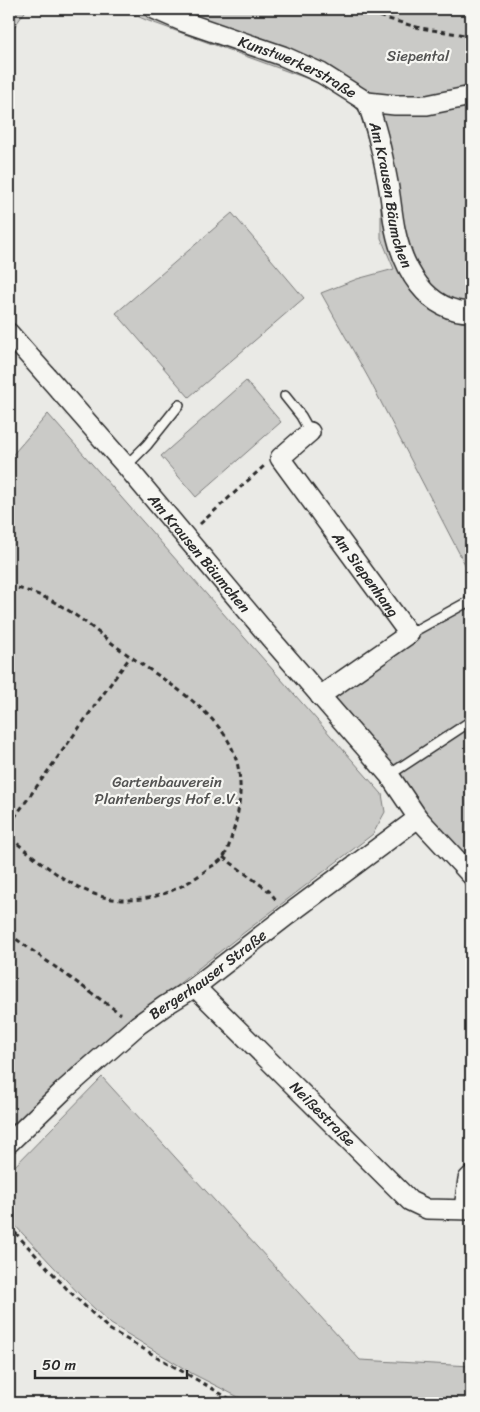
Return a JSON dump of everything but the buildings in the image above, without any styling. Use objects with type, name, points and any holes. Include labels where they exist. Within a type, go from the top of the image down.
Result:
[{"type":"street","name":"Kunstwerkerstraße","points":[[154,9],[184,22],[283,56],[321,73],[368,102],[395,105],[427,105],[471,96]]},
{"type":"street","name":"Am Krausen Bäumchen","points":[[368,102],[384,164],[395,229],[406,262],[422,290],[437,303],[453,310],[471,312]]},
{"type":"street","name":"Am Krausen Bäumchen","points":[[9,333],[126,466],[389,775],[418,818],[471,875]]},
{"type":"street","points":[[280,458],[310,432]]},
{"type":"street","name":"Am Siepenhang","points":[[280,458],[409,634]]},
{"type":"street","points":[[320,696],[409,634]]},
{"type":"street","name":"Bergerhauser Straße","points":[[9,1144],[63,1091],[138,1025],[195,987],[288,914],[418,818]]},
{"type":"street","name":"Neißestraße","points":[[195,987],[410,1201],[427,1209],[468,1210],[468,1179],[471,1176]]},
{"type":"lane","points":[[285,396],[301,416],[310,432]]},
{"type":"lane","points":[[126,466],[147,445],[179,405]]},
{"type":"lane","points":[[409,634],[471,601]]},
{"type":"lane","points":[[389,775],[471,721]]},
{"type":"path","points":[[354,9],[420,28],[471,36]]},
{"type":"path","points":[[186,538],[261,468],[280,458]]},
{"type":"path","points":[[9,587],[44,596],[58,604],[199,705],[225,735],[234,752],[239,770],[241,796],[237,821],[224,857],[179,889],[151,898],[126,900],[85,891],[60,876],[9,837]]},
{"type":"path","points":[[9,825],[130,657]]},
{"type":"path","points":[[224,857],[269,891],[288,914]]},
{"type":"path","points":[[9,934],[138,1025]]},
{"type":"path","points":[[9,1226],[66,1288],[109,1329],[236,1403]]},
{"type":"green space","points":[[9,9],[27,9],[9,34]]},
{"type":"green space","name":"Siepental","points":[[121,9],[471,9],[471,576],[369,379],[321,293],[357,279],[394,269],[381,238],[381,182],[359,111],[341,93]]},
{"type":"green space","points":[[232,213],[304,298],[189,397],[116,313]]},
{"type":"green space","points":[[246,381],[281,422],[196,497],[161,456]]},
{"type":"green space","name":"Gartenbauverein Plantenbergs Hof e.V.","points":[[48,414],[382,794],[385,812],[373,834],[72,1068],[9,1130],[9,459]]},
{"type":"green space","points":[[471,605],[471,876],[325,695],[409,638]]},
{"type":"green space","points":[[102,1077],[360,1360],[471,1366],[471,1403],[250,1403],[193,1374],[111,1324],[81,1296],[9,1219],[9,1172]]}]
